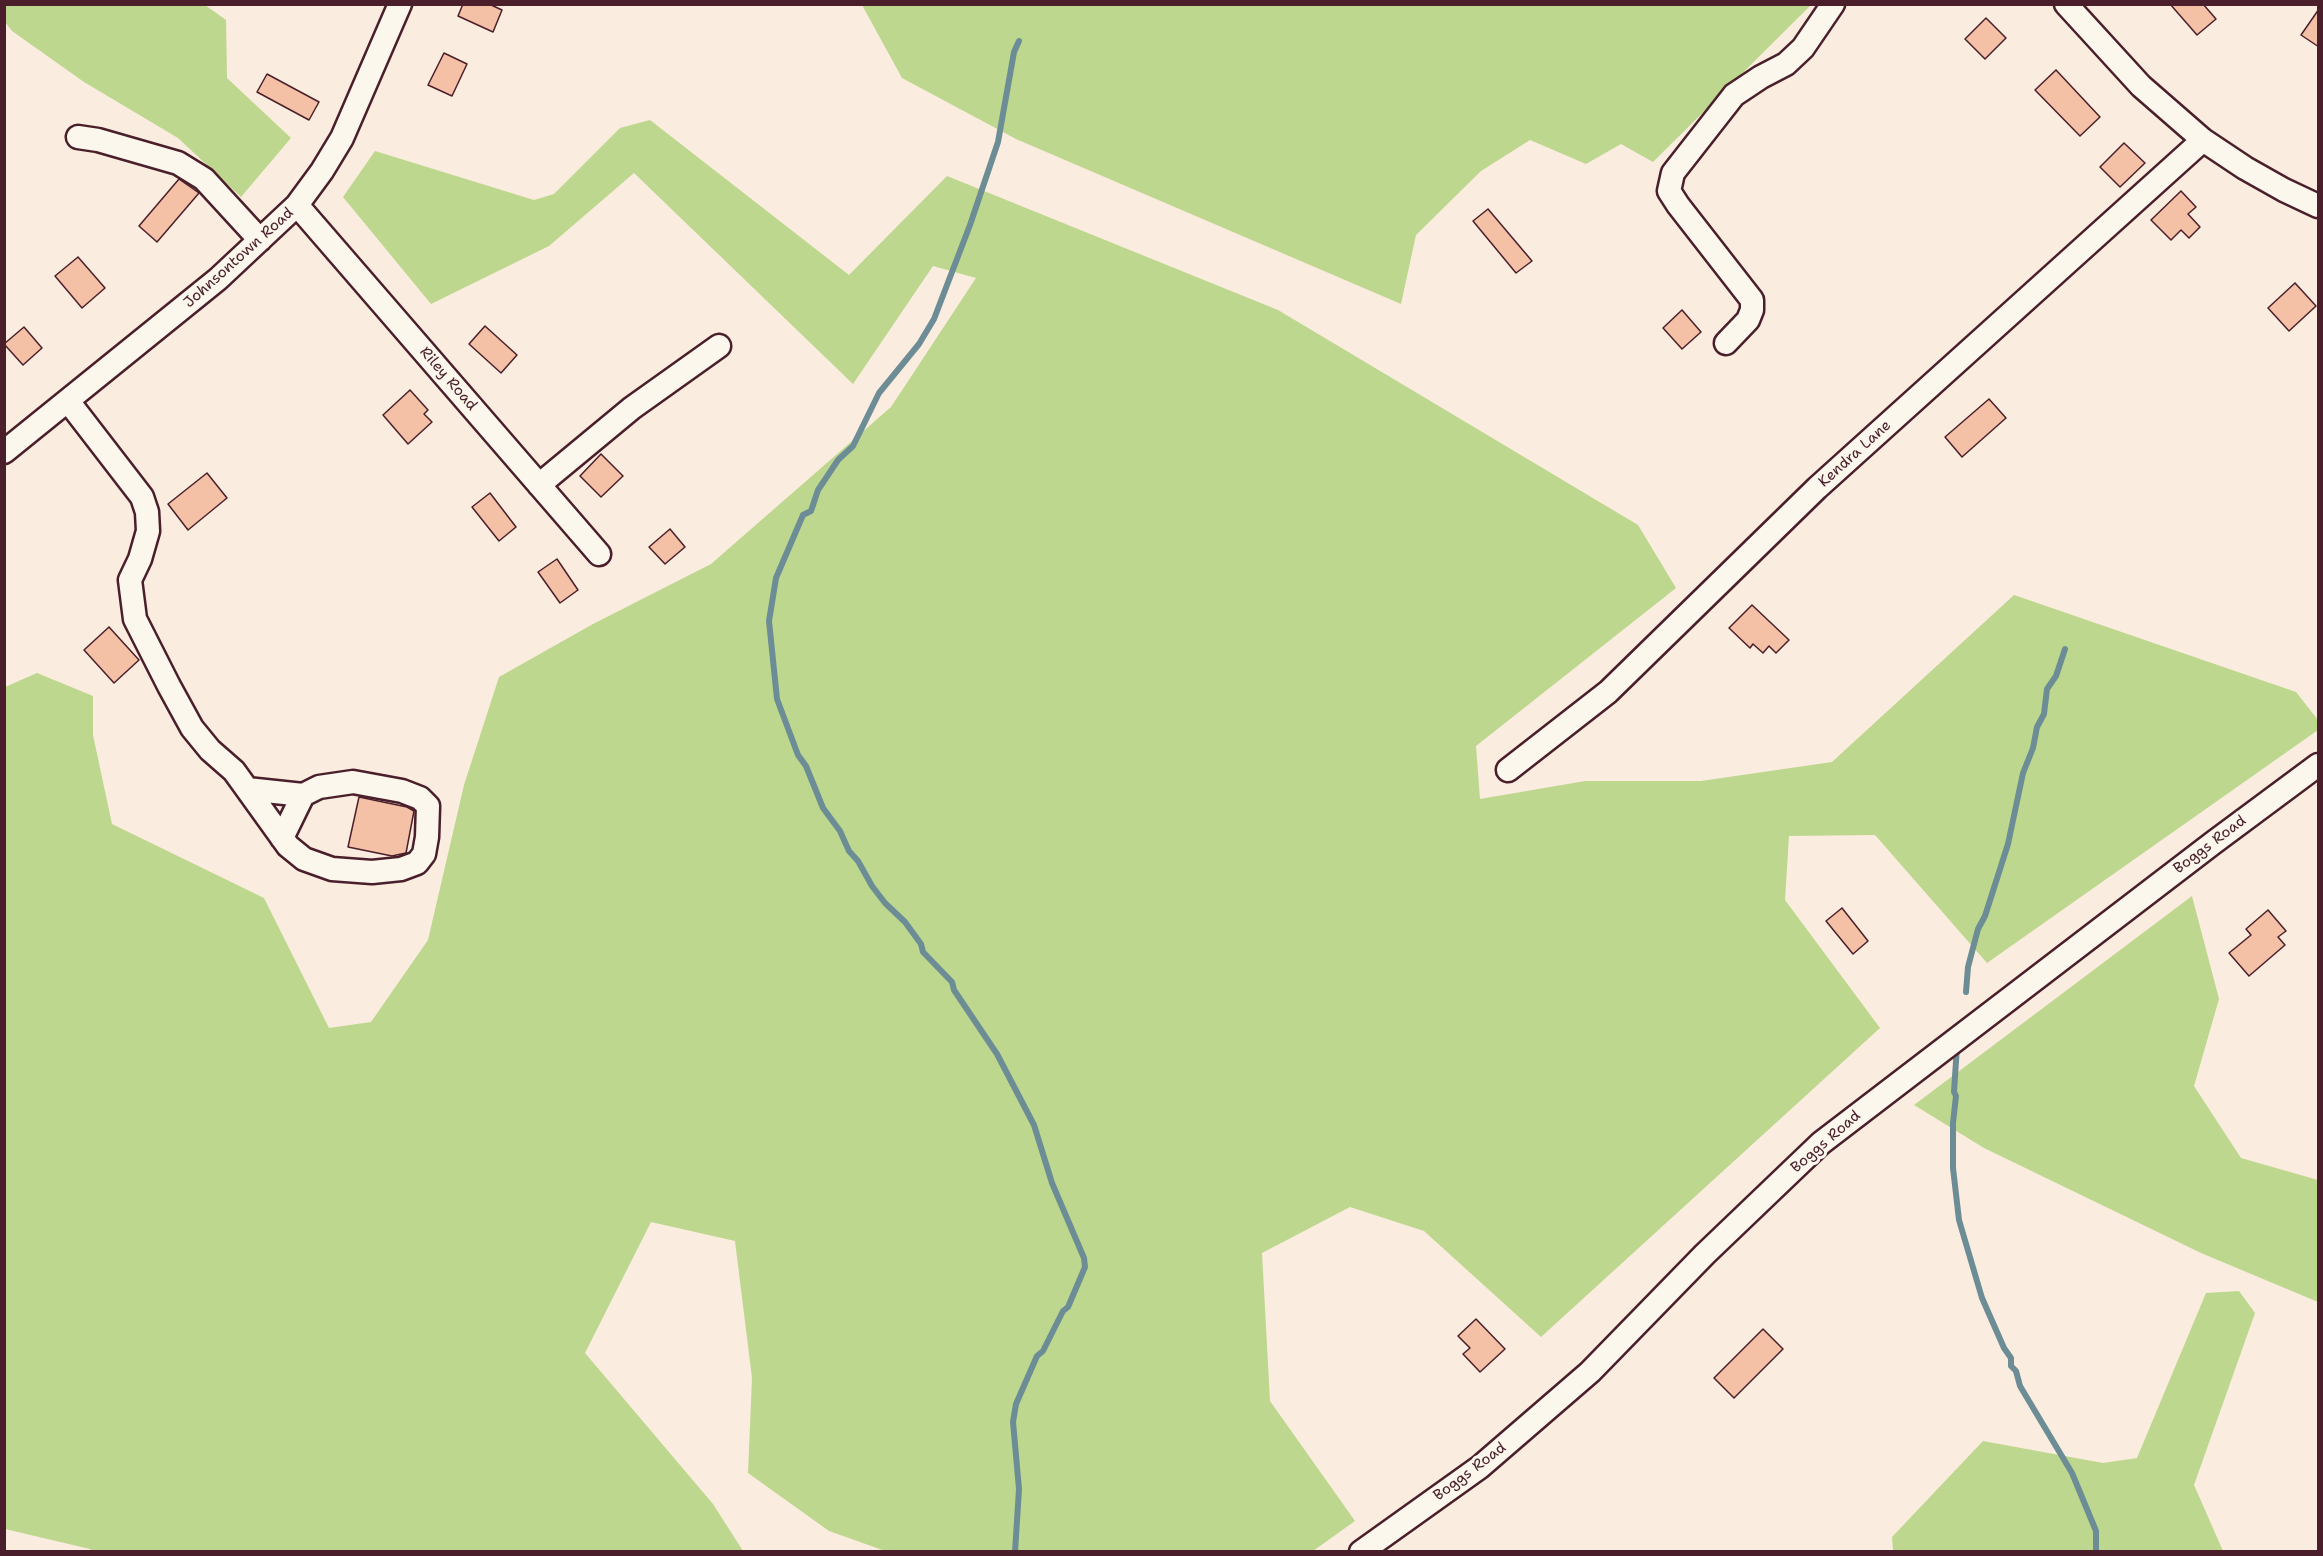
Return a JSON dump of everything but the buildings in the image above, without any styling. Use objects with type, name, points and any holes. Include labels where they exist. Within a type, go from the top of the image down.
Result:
[{"type":"street","name":"Johnsontown Road","points":[[4,452],[218,279],[297,206],[342,138],[400,4]]},
{"type":"street","points":[[1726,343],[1748,320],[1752,310],[1752,300],[1669,191],[1672,173],[1734,95],[1786,64],[1803,48],[1833,4]]},
{"type":"street","points":[[2066,4],[2141,86],[2203,140],[2245,168],[2319,206]]},
{"type":"street","points":[[78,137],[98,140],[178,163],[204,179],[260,240]]},
{"type":"street","name":"Kendra Lane","points":[[1508,770],[1608,692],[1817,488],[2203,140]]},
{"type":"street","name":"Riley Road","points":[[297,206],[599,554]]},
{"type":"street","points":[[539,485],[632,408],[719,346]]},
{"type":"street","points":[[68,401],[142,497],[147,512],[148,531],[140,559],[130,580],[135,619],[192,728],[210,750],[234,771],[288,846],[304,859],[332,869],[372,872],[401,869],[417,863],[424,854],[428,806],[420,798],[402,790],[353,782],[319,787],[303,795],[247,789]]},
{"type":"street","name":"Boggs Road","points":[[1361,1551],[1480,1467],[1590,1372],[1705,1254],[1821,1143],[2203,850],[2319,765]]},
{"type":"street","points":[[282,838],[303,795]]},
{"type":"green space","points":[[5,4],[205,5],[226,20],[227,78],[291,138],[241,197],[178,138],[84,82],[12,31],[5,22]]},
{"type":"green space","points":[[862,5],[1811,5],[1653,162],[1621,144],[1586,164],[1530,140],[1481,171],[1416,235],[1401,304],[1016,139],[902,78]]},
{"type":"green space","points":[[650,120],[849,275],[947,176],[1278,310],[1638,525],[1676,588],[1476,746],[1480,799],[1585,781],[1701,781],[1832,762],[2014,595],[2296,692],[2318,720],[2318,730],[1987,963],[1875,835],[1789,836],[1785,900],[1880,1028],[1541,1337],[1424,1231],[1350,1207],[1262,1253],[1270,1401],[1355,1521],[1313,1551],[888,1552],[829,1531],[748,1473],[752,1378],[735,1241],[651,1222],[585,1353],[713,1504],[743,1551],[92,1552],[90,1549],[5,1529],[5,687],[37,673],[93,696],[93,735],[112,824],[264,898],[329,1028],[371,1022],[428,940],[464,785],[499,677],[593,624],[711,564],[891,407],[976,278],[933,266],[853,384],[634,173],[549,246],[431,304],[343,197],[375,151],[534,200],[554,194],[620,128]]},
{"type":"green space","points":[[2192,896],[2219,999],[2194,1086],[2241,1158],[2318,1180],[2318,1302],[2201,1253],[1984,1148],[1914,1105]]},
{"type":"green space","points":[[2239,1291],[2255,1313],[2194,1485],[2223,1551],[1893,1551],[1892,1537],[1983,1441],[2103,1463],[2137,1458],[2206,1293]]},
{"type":"waterway","points":[[1015,1552],[1019,1489],[1013,1422],[1016,1404],[1037,1356],[1043,1351],[1063,1311],[1068,1307],[1085,1267],[1084,1258],[1052,1183],[1034,1125],[997,1054],[954,990],[952,982],[923,952],[921,944],[905,922],[885,903],[872,886],[858,861],[849,851],[840,831],[823,808],[806,766],[798,755],[777,699],[769,621],[776,578],[803,515],[811,511],[818,490],[838,460],[853,446],[879,393],[919,344],[934,319],[970,225],[998,142],[1014,52],[1019,41]]},
{"type":"waterway","points":[[1966,992],[1968,967],[1978,929],[1985,916],[2008,844],[2023,773],[2033,748],[2037,727],[2044,714],[2047,689],[2056,676],[2065,649]]},
{"type":"waterway","points":[[1957,1046],[1953,1168],[1959,1220],[1982,1298],[2004,1348],[2011,1358],[2011,1366],[2016,1371],[2020,1386],[2072,1473],[2096,1531],[2096,1552]]}]
